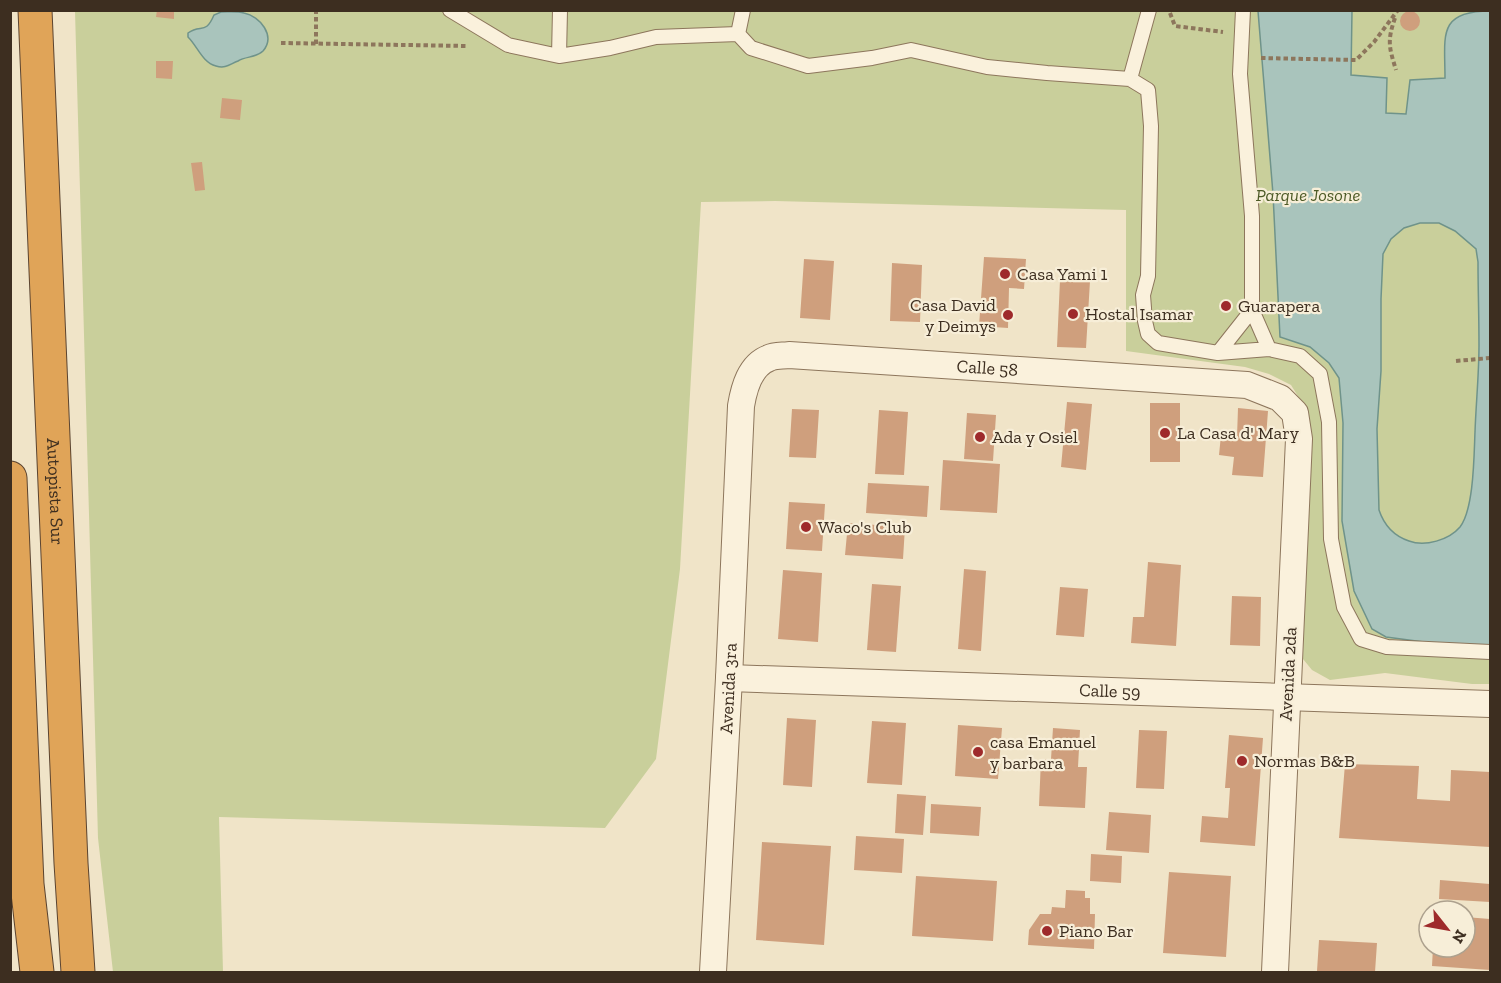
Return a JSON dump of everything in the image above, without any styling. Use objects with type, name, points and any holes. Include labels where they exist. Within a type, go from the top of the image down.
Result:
[{"type":"highway","name":"Autopista Sur","points":[[35,10],[71,863],[78,972]]},
{"type":"highway","points":[[10,478],[27,884],[37,972]]},
{"type":"street","name":"Calle 58","points":[[741,406],[744,388],[754,370],[768,358],[789,355],[1247,385],[1265,391]]},
{"type":"street","name":"Avenida 2da","points":[[1265,391],[1280,398],[1295,413],[1299,439],[1275,972]]},
{"type":"street","name":"Avenida 3ra","points":[[713,972],[741,406]]},
{"type":"street","name":"Calle 59","points":[[729,678],[1491,704]]},
{"type":"lane","points":[[450,10],[508,45],[559,56],[610,48],[656,37],[738,34],[751,48],[808,66],[872,58],[911,50],[987,66],[1130,79],[1148,90],[1151,126],[1148,276],[1143,296],[1144,321],[1148,334],[1158,343],[1218,353],[1269,349],[1300,356],[1320,374],[1329,422],[1331,539],[1344,607],[1361,639],[1387,647],[1491,652]]},
{"type":"lane","points":[[559,56],[560,10]]},
{"type":"lane","points":[[738,34],[743,10]]},
{"type":"lane","points":[[1130,79],[1149,10]]},
{"type":"lane","points":[[1243,10],[1240,74],[1252,216],[1252,310],[1269,349]]},
{"type":"lane","points":[[1218,353],[1252,310]]},
{"type":"path","points":[[316,10],[316,44]]},
{"type":"path","points":[[1168,10],[1175,26],[1241,34]]},
{"type":"path","points":[[1255,58],[1356,60],[1374,42],[1397,12]]},
{"type":"path","points":[[1396,70],[1388,46],[1388,35],[1397,12]]},
{"type":"path","points":[[281,43],[427,47],[508,45]]},
{"type":"path","points":[[1456,361],[1491,358]]},
{"type":"green space","name":"Parque Josone","points":[[75,11],[1490,11],[1490,684],[1472,684],[1385,673],[1330,680],[1312,670],[1303,659],[1309,424],[1304,406],[1291,385],[1269,374],[1245,367],[1126,351],[1126,210],[775,201],[701,202],[680,569],[656,759],[605,828],[219,817],[223,972],[113,972],[98,838]]},
{"type":"water","points":[[1258,11],[1352,11],[1351,75],[1387,78],[1386,113],[1406,114],[1410,80],[1445,78],[1445,38],[1452,21],[1473,12],[1490,11],[1490,645],[1439,644],[1386,637],[1372,629],[1354,591],[1342,521],[1343,423],[1339,378],[1329,363],[1310,347],[1280,337],[1273,194]],"holes":[[[1420,223],[1439,223],[1455,231],[1476,249],[1478,262],[1479,356],[1474,467],[1468,508],[1460,527],[1443,539],[1429,543],[1415,543],[1394,533],[1379,510],[1377,429],[1381,371],[1383,254],[1391,239],[1404,228]]]},
{"type":"water","points":[[221,12],[244,13],[256,18],[267,33],[267,45],[263,51],[225,67],[216,66],[207,61],[188,37],[188,33],[205,27],[214,15]]},
{"type":"building","points":[[157,10],[174,10],[174,19],[156,17]]},
{"type":"building","points":[[1410,11],[1417,14],[1420,21],[1417,28],[1410,31],[1403,28],[1400,21],[1403,14]]},
{"type":"building","points":[[156,61],[173,61],[172,79],[156,78]]},
{"type":"building","points":[[222,98],[242,100],[240,120],[220,118]]},
{"type":"building","points":[[202,162],[205,190],[195,191],[191,163]]},
{"type":"building","points":[[984,257],[1026,259],[1024,289],[1009,288],[1008,328],[979,326]]},
{"type":"building","points":[[804,259],[834,261],[830,320],[800,318]]},
{"type":"building","points":[[892,263],[922,265],[920,322],[890,321]]},
{"type":"building","name":"Hostal Isamar","points":[[1060,280],[1090,281],[1086,348],[1057,347]]},
{"type":"building","points":[[1067,402],[1092,404],[1086,470],[1061,467]]},
{"type":"building","name":"La Casa d' Mary","points":[[1150,403],[1180,403],[1180,462],[1150,462]]},
{"type":"building","points":[[1238,408],[1268,411],[1263,477],[1232,475],[1234,457],[1219,455],[1221,435],[1237,437]]},
{"type":"building","points":[[792,409],[819,410],[816,458],[789,457]]},
{"type":"building","points":[[879,410],[908,412],[904,475],[875,474]]},
{"type":"building","name":"Ada y Osiel","points":[[967,413],[996,415],[993,461],[964,459]]},
{"type":"building","points":[[943,460],[1000,464],[997,513],[940,510]]},
{"type":"building","points":[[868,483],[929,486],[927,517],[866,513]]},
{"type":"building","name":"Waco's Club","points":[[789,502],[825,504],[822,551],[786,549]]},
{"type":"building","points":[[848,523],[905,527],[903,559],[845,555]]},
{"type":"building","points":[[1148,562],[1181,565],[1176,646],[1131,643],[1133,617],[1144,617]]},
{"type":"building","points":[[964,569],[986,571],[981,651],[958,649]]},
{"type":"building","points":[[783,570],[822,573],[818,642],[778,639]]},
{"type":"building","points":[[872,584],[901,586],[896,652],[867,650]]},
{"type":"building","points":[[1060,587],[1088,589],[1084,637],[1056,635]]},
{"type":"building","points":[[1232,596],[1261,597],[1260,646],[1230,645]]},
{"type":"building","points":[[787,718],[816,720],[812,787],[783,785]]},
{"type":"building","points":[[872,721],[906,723],[902,785],[867,783]]},
{"type":"building","name":"casa Emanuel y barbara","points":[[958,725],[1002,728],[998,779],[955,776]]},
{"type":"building","points":[[1053,728],[1080,730],[1078,767],[1087,767],[1085,808],[1039,806],[1041,759],[1051,759]]},
{"type":"building","points":[[1139,730],[1167,731],[1164,789],[1136,788]]},
{"type":"building","points":[[1229,735],[1263,738],[1255,846],[1200,842],[1202,816],[1228,818],[1230,788],[1225,788]]},
{"type":"building","points":[[1345,764],[1419,766],[1417,799],[1450,801],[1451,770],[1490,772],[1490,847],[1339,838]]},
{"type":"building","points":[[897,794],[926,796],[923,835],[895,833]]},
{"type":"building","points":[[931,804],[981,807],[979,836],[930,833]]},
{"type":"building","points":[[1109,812],[1151,815],[1149,853],[1106,850]]},
{"type":"building","points":[[856,836],[904,839],[902,873],[854,870]]},
{"type":"building","points":[[762,842],[831,846],[824,945],[756,940]]},
{"type":"building","points":[[1091,854],[1122,856],[1121,883],[1090,881]]},
{"type":"building","points":[[1169,872],[1231,876],[1226,957],[1163,953]]},
{"type":"building","points":[[916,876],[997,881],[993,941],[912,936]]},
{"type":"building","points":[[1440,880],[1490,884],[1490,902],[1477,901],[1477,899],[1439,899]]},
{"type":"building","points":[[1066,890],[1085,891],[1085,898],[1090,898],[1090,914],[1095,914],[1094,949],[1028,945],[1029,930],[1040,914],[1051,914],[1052,907],[1065,908]]},
{"type":"building","points":[[1477,918],[1490,919],[1490,970],[1432,966],[1432,959],[1477,959]]},
{"type":"building","points":[[1319,940],[1377,943],[1375,972],[1317,971]]},
{"type":"place","name":"Casa Yami 1","points":[[1005,274]]},
{"type":"place","name":"Guarapera","points":[[1226,306]]},
{"type":"place","name":"Hostal Isamar","points":[[1073,314]]},
{"type":"place","name":"Casa David y Deimys","points":[[1008,315]]},
{"type":"place","name":"La Casa d' Mary","points":[[1165,433]]},
{"type":"place","name":"Ada y Osiel","points":[[980,437]]},
{"type":"place","name":"Waco's Club","points":[[806,527]]},
{"type":"place","name":"casa Emanuel y barbara","points":[[978,752]]},
{"type":"place","name":"Normas B&B","points":[[1242,761]]},
{"type":"place","name":"Piano Bar","points":[[1047,931]]}]
